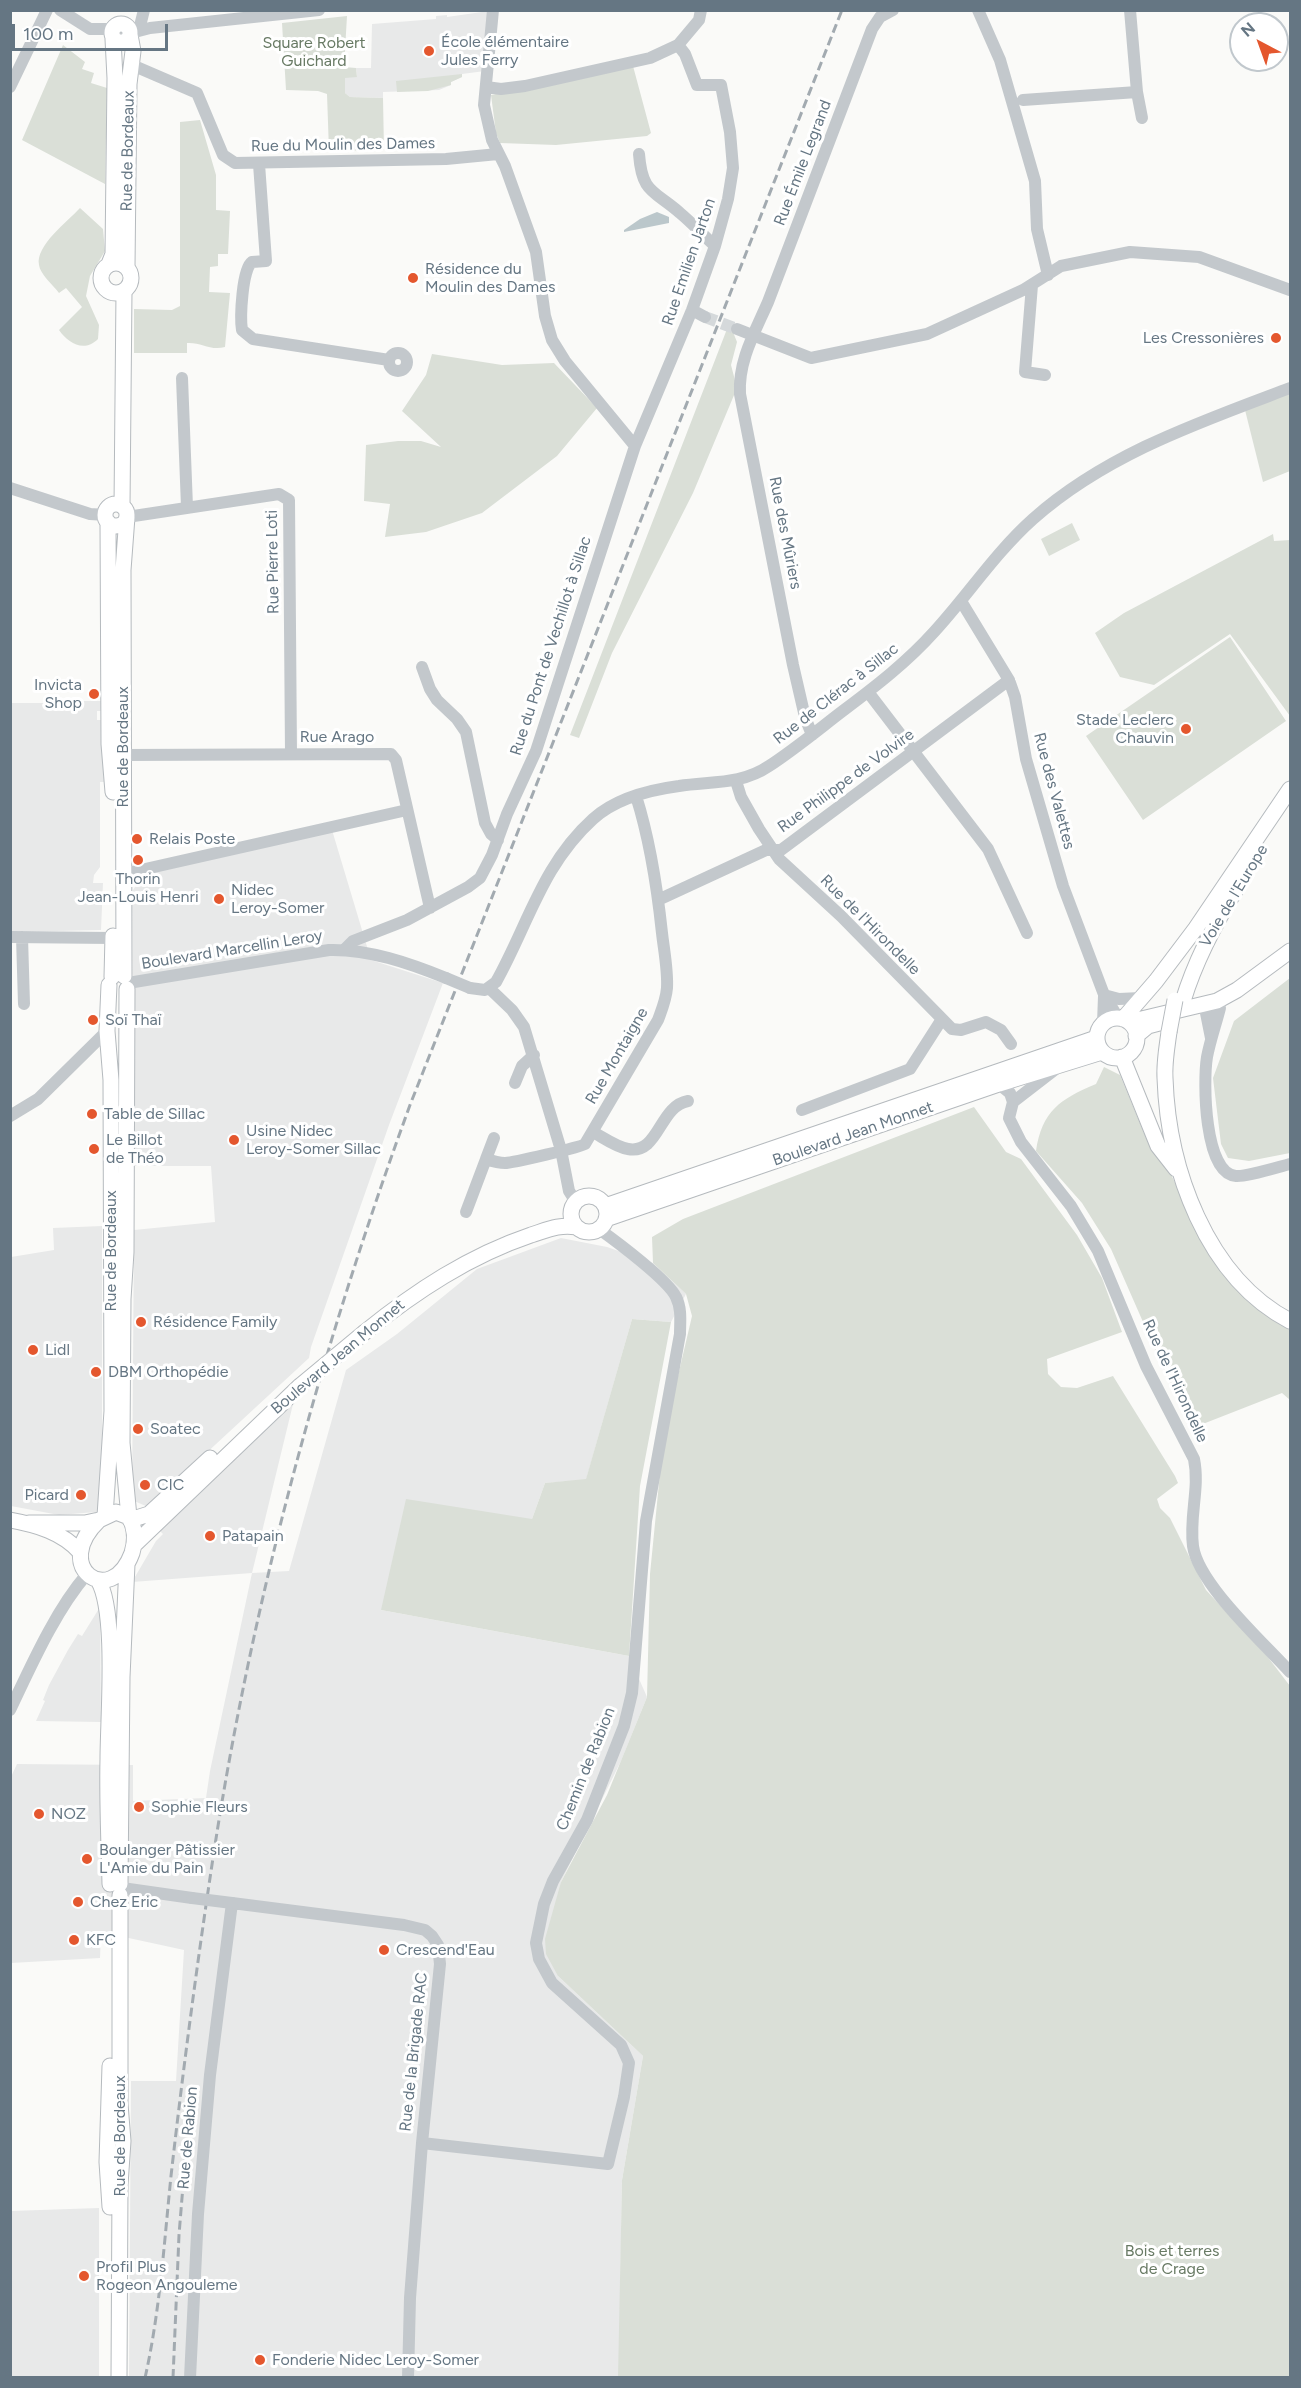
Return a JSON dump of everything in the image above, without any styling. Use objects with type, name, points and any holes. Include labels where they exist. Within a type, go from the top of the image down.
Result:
[{"type":"main road","name":"Rue de Bordeaux","points":[[110,10],[125,29],[132,65],[129,84],[127,267]]},
{"type":"main road","name":"Rue de Bordeaux","points":[[109,264],[113,254],[114,171],[125,29]]},
{"type":"main road","points":[[120,263],[127,267],[131,281],[117,292],[104,287],[101,279],[103,270],[109,264],[120,263]]},
{"type":"main road","name":"Rue de Bordeaux","points":[[117,292],[113,494],[123,570],[123,874],[120,982],[126,1252],[122,1443],[130,1519]]},
{"type":"main road","name":"Rue de Bordeaux","points":[[102,1518],[112,1411],[111,1080],[106,1031],[120,982],[112,938],[113,795],[109,744],[115,513]]},
{"type":"main road","points":[[1267,833],[1290,789]]},
{"type":"main road","name":"Voie de l'Europe","points":[[1290,802],[1207,922],[1188,961],[1165,1076],[1169,1126],[1177,1161],[1190,1199],[1209,1240],[1226,1265],[1272,1311],[1290,1321]]},
{"type":"main road","points":[[574,1214],[587,1232],[603,1218],[1099,1045],[1118,1020],[1141,998],[1267,833],[1290,808]]},
{"type":"main road","points":[[1118,1020],[1213,1006],[1290,951]]},
{"type":"main road","points":[[1099,1045],[1109,1057],[1122,1057],[1131,1051],[1136,1036],[1148,1026],[1239,999],[1290,961]]},
{"type":"main road","points":[[1118,1020],[1136,1036]]},
{"type":"main road","name":"Voie de l'Europe","points":[[1173,1032],[1173,1090],[1177,1130],[1185,1166],[1202,1209],[1218,1242],[1233,1263],[1252,1285],[1290,1314]]},
{"type":"main road","name":"Boulevard Jean Monnet","points":[[603,1218],[1064,1063],[1099,1045]]},
{"type":"main road","points":[[1122,1057],[1158,1146],[1174,1166],[1190,1199]]},
{"type":"main road","points":[[10,1520],[29,1523],[85,1523],[116,1512],[130,1519],[148,1514],[398,1297],[452,1261],[518,1231],[574,1214],[583,1197],[591,1196],[599,1199],[603,1218]]},
{"type":"main road","name":"Boulevard Jean Monnet","points":[[134,1545],[302,1380]]},
{"type":"main road","points":[[102,1518],[84,1536],[80,1552],[80,1560],[93,1577],[115,1578],[127,1564],[134,1545],[134,1530],[130,1519]]},
{"type":"main road","points":[[29,1523],[68,1540],[80,1552]]},
{"type":"main road","name":"Rue de Bordeaux","points":[[110,2378],[115,2118],[116,1889],[127,1564]]},
{"type":"main road","name":"Rue de Bordeaux","points":[[93,1577],[104,1593],[108,1626],[107,1816],[116,1889]]},
{"type":"main road","name":"Rue de Bordeaux","points":[[115,2118],[123,2153],[120,2185],[119,2378]]},
{"type":"street","points":[[10,87],[47,10]]},
{"type":"street","points":[[60,10],[90,29],[125,29],[319,10]]},
{"type":"street","points":[[125,29],[144,10]]},
{"type":"street","points":[[493,10],[484,105],[490,135],[505,166],[536,252],[545,316],[552,340],[565,361],[635,446]]},
{"type":"street","points":[[486,87],[501,89],[525,86],[650,58],[678,45],[699,20],[701,10]]},
{"type":"street","name":"Rue Émile Legrand","points":[[753,336],[872,29],[880,17],[893,10]]},
{"type":"street","points":[[978,10],[1000,60],[1035,181],[1037,229],[1048,275]]},
{"type":"street","points":[[1130,10],[1137,92],[1142,118]]},
{"type":"street","name":"Rue Emilien Jarton","points":[[635,446],[692,310],[715,246],[728,199],[733,168],[722,85],[697,85],[685,54],[678,45]]},
{"type":"street","name":"Rue du Moulin des Dames","points":[[132,65],[198,93],[224,155],[235,163],[446,159],[498,154]]},
{"type":"street","points":[[1023,100],[1137,92]]},
{"type":"street","points":[[639,154],[642,178],[649,189],[682,214],[715,246]]},
{"type":"street","points":[[259,164],[266,261],[252,262],[246,269],[242,330],[253,339],[389,360]]},
{"type":"street","points":[[737,329],[811,358],[927,334],[1032,285],[1061,266],[1130,252],[1199,257],[1290,290]]},
{"type":"street","points":[[1032,285],[1025,372],[1045,375]]},
{"type":"street","points":[[692,310],[705,317]]},
{"type":"street","name":"Rue des Mûriers","points":[[753,336],[742,363],[739,378],[740,394],[793,664],[805,717],[812,735]]},
{"type":"street","points":[[182,378],[186,507]]},
{"type":"street","name":"Rue de Clérac à Sillac","points":[[489,988],[496,982],[556,860],[583,829],[606,808],[636,796],[678,786],[736,781],[759,773],[902,665],[961,601],[977,579],[1018,533],[1080,482],[1162,438],[1290,388]]},
{"type":"street","name":"Rue du Pont de Vechillot à Sillac","points":[[344,950],[353,941],[430,908],[474,883],[486,868],[536,751],[635,446]]},
{"type":"street","name":"Rue Pierre Loti","points":[[10,488],[90,514],[186,507],[279,494],[289,500],[291,754]]},
{"type":"street","name":"Rue des Valettes","points":[[961,601],[1009,681],[1015,697],[1026,759],[1063,886],[1104,995],[1118,1020]]},
{"type":"street","points":[[422,667],[430,689],[437,700],[457,719],[466,732],[485,823],[491,834],[498,840]]},
{"type":"street","name":"Rue Philippe de Volvire","points":[[658,900],[766,850],[781,850],[1009,681]]},
{"type":"street","points":[[868,692],[988,849],[1028,933]]},
{"type":"street","name":"Rue Arago","points":[[123,755],[392,754],[396,760],[430,908]]},
{"type":"street","name":"Rue de l'Hirondelle","points":[[736,781],[741,797],[773,850],[951,1029],[961,1030],[987,1022],[1001,1030],[1011,1044]]},
{"type":"street","name":"Rue Montaigne","points":[[486,1159],[508,1163],[582,1146],[593,1132],[664,1006],[667,987],[666,965],[658,900],[646,827],[636,796]]},
{"type":"street","points":[[123,874],[407,810]]},
{"type":"street","points":[[24,1004],[16,937],[112,938]]},
{"type":"street","name":"Boulevard Marcellin Leroy","points":[[120,982],[344,950],[396,960],[481,991],[489,988]]},
{"type":"street","points":[[489,988],[518,1016],[534,1055],[561,1150],[574,1214]]},
{"type":"street","points":[[1104,995],[1127,999],[1141,998]]},
{"type":"street","points":[[1213,1006],[1205,1089],[1212,1146],[1216,1159],[1225,1172],[1236,1176],[1290,1164]]},
{"type":"street","points":[[802,1110],[910,1069],[942,1019]]},
{"type":"street","points":[[10,1116],[38,1099],[106,1031]]},
{"type":"street","points":[[515,1083],[522,1066],[534,1055]]},
{"type":"street","points":[[1012,1102],[1064,1063]]},
{"type":"street","name":"Rue de l'Hirondelle","points":[[999,1084],[1010,1093],[1012,1102],[1009,1118],[1017,1134],[1037,1164],[1071,1206],[1098,1251],[1146,1366],[1194,1459],[1197,1473],[1192,1520],[1193,1546],[1197,1560],[1207,1579],[1290,1672]]},
{"type":"street","points":[[593,1132],[620,1147],[636,1150],[650,1142],[674,1106],[688,1101]]},
{"type":"street","points":[[466,1212],[494,1138]]},
{"type":"street","name":"Chemin de Rabion","points":[[422,2143],[608,2164],[624,2097],[629,2063],[621,2045],[552,1983],[539,1959],[536,1943],[544,1904],[587,1820],[624,1726],[632,1694],[646,1521],[680,1334],[681,1312],[676,1296],[603,1218]]},
{"type":"street","points":[[10,1710],[74,1589],[93,1577]]},
{"type":"street","points":[[116,1889],[232,1903]]},
{"type":"street","name":"Rue de la Brigade RAC","points":[[232,1903],[404,1925],[425,1930],[438,1945],[440,1964],[422,2143],[410,2298],[408,2378]]},
{"type":"street","name":"Rue de Rabion","points":[[190,2378],[198,2214],[209,2087],[232,1903]]},
{"type":"shaded area","name":"École élémentaire Jules Ferry","points":[[489,11],[485,71],[462,74],[462,77],[451,82],[451,85],[439,90],[383,92],[383,98],[350,97],[345,93],[345,77],[357,77],[356,68],[371,68],[372,24],[436,19],[436,16],[447,15],[447,17]]},
{"type":"shaded area","points":[[657,212],[669,217],[669,223],[624,232],[640,219]]},
{"type":"shaded area","points":[[101,701],[101,711],[97,711],[97,720],[101,720],[104,782],[100,782],[100,867],[94,875],[93,883],[103,883],[101,930],[11,932],[10,703],[61,703]]},
{"type":"shaded area","points":[[332,830],[371,960],[443,983],[389,1125],[309,1358],[148,1507],[132,1500],[134,1230],[215,1222],[211,1166],[134,1166],[132,892],[142,875]]},
{"type":"shaded area","points":[[102,1226],[102,1503],[96,1512],[59,1515],[11,1506],[11,1257],[54,1250],[53,1228]]},
{"type":"shaded area","points":[[561,1238],[607,1247],[653,1263],[686,1294],[671,1322],[632,1319],[586,1480],[545,1483],[532,1519],[381,1610],[629,1656],[647,1697],[621,1761],[561,1882],[558,1976],[643,2056],[622,2180],[620,2309],[624,2377],[129,2377],[131,2081],[176,2081],[184,1950],[101,1932],[100,1958],[11,1963],[10,1779],[17,1764],[133,1765],[133,1801],[206,1798],[252,1573],[289,1571],[346,1370],[397,1334],[477,1269]]},
{"type":"shaded area","points":[[294,1400],[252,1573],[132,1582],[156,1541],[163,1534],[160,1531]]},
{"type":"shaded area","points":[[100,1607],[101,1722],[36,1721],[49,1685],[68,1650],[78,1634],[82,1636]]},
{"type":"shaded area","points":[[99,2208],[99,2377],[11,2377],[11,2211]]},
{"type":"green space","name":"Square Robert Guichard","points":[[347,16],[344,67],[356,68],[357,77],[345,78],[345,93],[350,97],[383,98],[384,150],[329,151],[327,94],[318,91],[286,90],[282,23]]},
{"type":"green space","points":[[63,45],[85,62],[82,69],[94,73],[91,83],[107,88],[105,184],[22,140]]},
{"type":"green space","points":[[633,66],[651,133],[647,136],[556,145],[500,143],[496,133],[491,95]]},
{"type":"green space","points":[[462,74],[462,77],[451,82],[451,85],[428,91],[397,92],[396,81]]},
{"type":"green space","points":[[200,120],[216,175],[216,210],[230,211],[228,254],[218,254],[218,266],[210,267],[209,292],[230,293],[225,347],[215,348],[187,343],[187,353],[134,353],[134,309],[172,310],[180,306],[180,122]]},
{"type":"green space","points":[[80,208],[103,229],[105,251],[90,276],[86,296],[99,325],[98,339],[82,346],[67,339],[59,330],[82,307],[66,288],[59,293],[44,276],[39,265],[39,258],[47,242]]},
{"type":"green space","points":[[727,329],[733,332],[737,342],[731,365],[737,388],[693,493],[612,653],[579,738],[570,735]]},
{"type":"green space","points":[[432,354],[502,365],[554,363],[597,408],[557,456],[482,513],[426,532],[385,537],[390,504],[364,501],[366,445],[421,441],[441,447],[402,411],[426,375]]},
{"type":"green space","points":[[1290,393],[1290,471],[1263,482],[1245,410]]},
{"type":"green space","points":[[1072,523],[1080,540],[1049,556],[1041,539]]},
{"type":"green space","points":[[1273,534],[1274,541],[1290,540],[1290,716],[1230,634],[1154,685],[1120,677],[1095,633],[1124,613]]},
{"type":"green space","name":"Stade Leclerc Chauvin","points":[[1230,637],[1286,721],[1143,820],[1086,736]]},
{"type":"green space","points":[[1290,978],[1290,1153],[1249,1161],[1228,1158],[1221,1144],[1213,1078],[1234,1021]]},
{"type":"green space","points":[[1104,1067],[1120,1075],[1144,1133],[1168,1168],[1210,1257],[1241,1292],[1290,1326],[1290,1400],[1282,1393],[1190,1429],[1111,1249],[1082,1203],[1036,1151],[1048,1116],[1072,1095],[1096,1084]]},
{"type":"green space","name":"Bois et terres de Crage","points":[[974,1107],[1006,1152],[1021,1159],[1077,1235],[1102,1278],[1122,1332],[1047,1359],[1048,1374],[1061,1387],[1077,1388],[1113,1376],[1175,1476],[1178,1483],[1157,1499],[1160,1508],[1170,1518],[1206,1590],[1267,1656],[1290,1686],[1290,2377],[618,2377],[622,2180],[643,2056],[558,1976],[546,1954],[545,1939],[561,1882],[607,1795],[647,1697],[650,1574],[660,1473],[674,1393],[692,1316],[686,1294],[653,1263],[652,1237],[683,1219]]},
{"type":"green space","points":[[632,1319],[671,1322],[640,1486],[629,1656],[381,1610],[406,1499],[532,1519],[545,1483],[586,1479]]},
{"type":"tunnel","points":[[705,317],[737,329]]},
{"type":"railway","points":[[145,2378],[158,2303],[196,1977],[229,1762],[269,1571],[319,1383],[347,1289],[410,1105],[842,10]]},
{"type":"railway","points":[[173,2378],[179,2235],[190,2099]]},
{"type":"place","name":"École élémentaire Jules Ferry","points":[[429,51]]},
{"type":"place","name":"Résidence du Moulin des Dames","points":[[413,278]]},
{"type":"place","name":"Les Cressonières","points":[[1276,338]]},
{"type":"place","name":"Invicta Shop","points":[[94,694]]},
{"type":"place","name":"Stade Leclerc Chauvin","points":[[1186,729]]},
{"type":"place","name":"Relais Poste","points":[[137,839]]},
{"type":"place","name":"Thorin Jean-Louis Henri","points":[[138,860]]},
{"type":"place","name":"Nidec Leroy-Somer","points":[[219,899]]},
{"type":"place","name":"Soï Thaï","points":[[93,1020]]},
{"type":"place","name":"Table de Sillac","points":[[92,1114]]},
{"type":"place","name":"Usine Nidec Leroy-Somer Sillac","points":[[234,1140]]},
{"type":"place","name":"Le Billot de Théo","points":[[94,1149]]},
{"type":"place","name":"Résidence Family","points":[[141,1322]]},
{"type":"place","name":"Lidl","points":[[33,1350]]},
{"type":"place","name":"DBM Orthopédie","points":[[96,1372]]},
{"type":"place","name":"Soatec","points":[[138,1429]]},
{"type":"place","name":"CIC","points":[[145,1485]]},
{"type":"place","name":"Picard","points":[[81,1495]]},
{"type":"place","name":"Patapain","points":[[210,1536]]},
{"type":"place","name":"Sophie Fleurs","points":[[139,1807]]},
{"type":"place","name":"NOZ","points":[[39,1814]]},
{"type":"place","name":"Boulanger Pâtissier L'Amie du Pain","points":[[87,1859]]},
{"type":"place","name":"Chez Eric","points":[[78,1902]]},
{"type":"place","name":"KFC","points":[[74,1940]]},
{"type":"place","name":"Crescend'Eau","points":[[384,1950]]},
{"type":"place","name":"Profil Plus Rogeon Angouleme","points":[[84,2276]]},
{"type":"place","name":"Fonderie Nidec Leroy-Somer","points":[[260,2360]]}]
